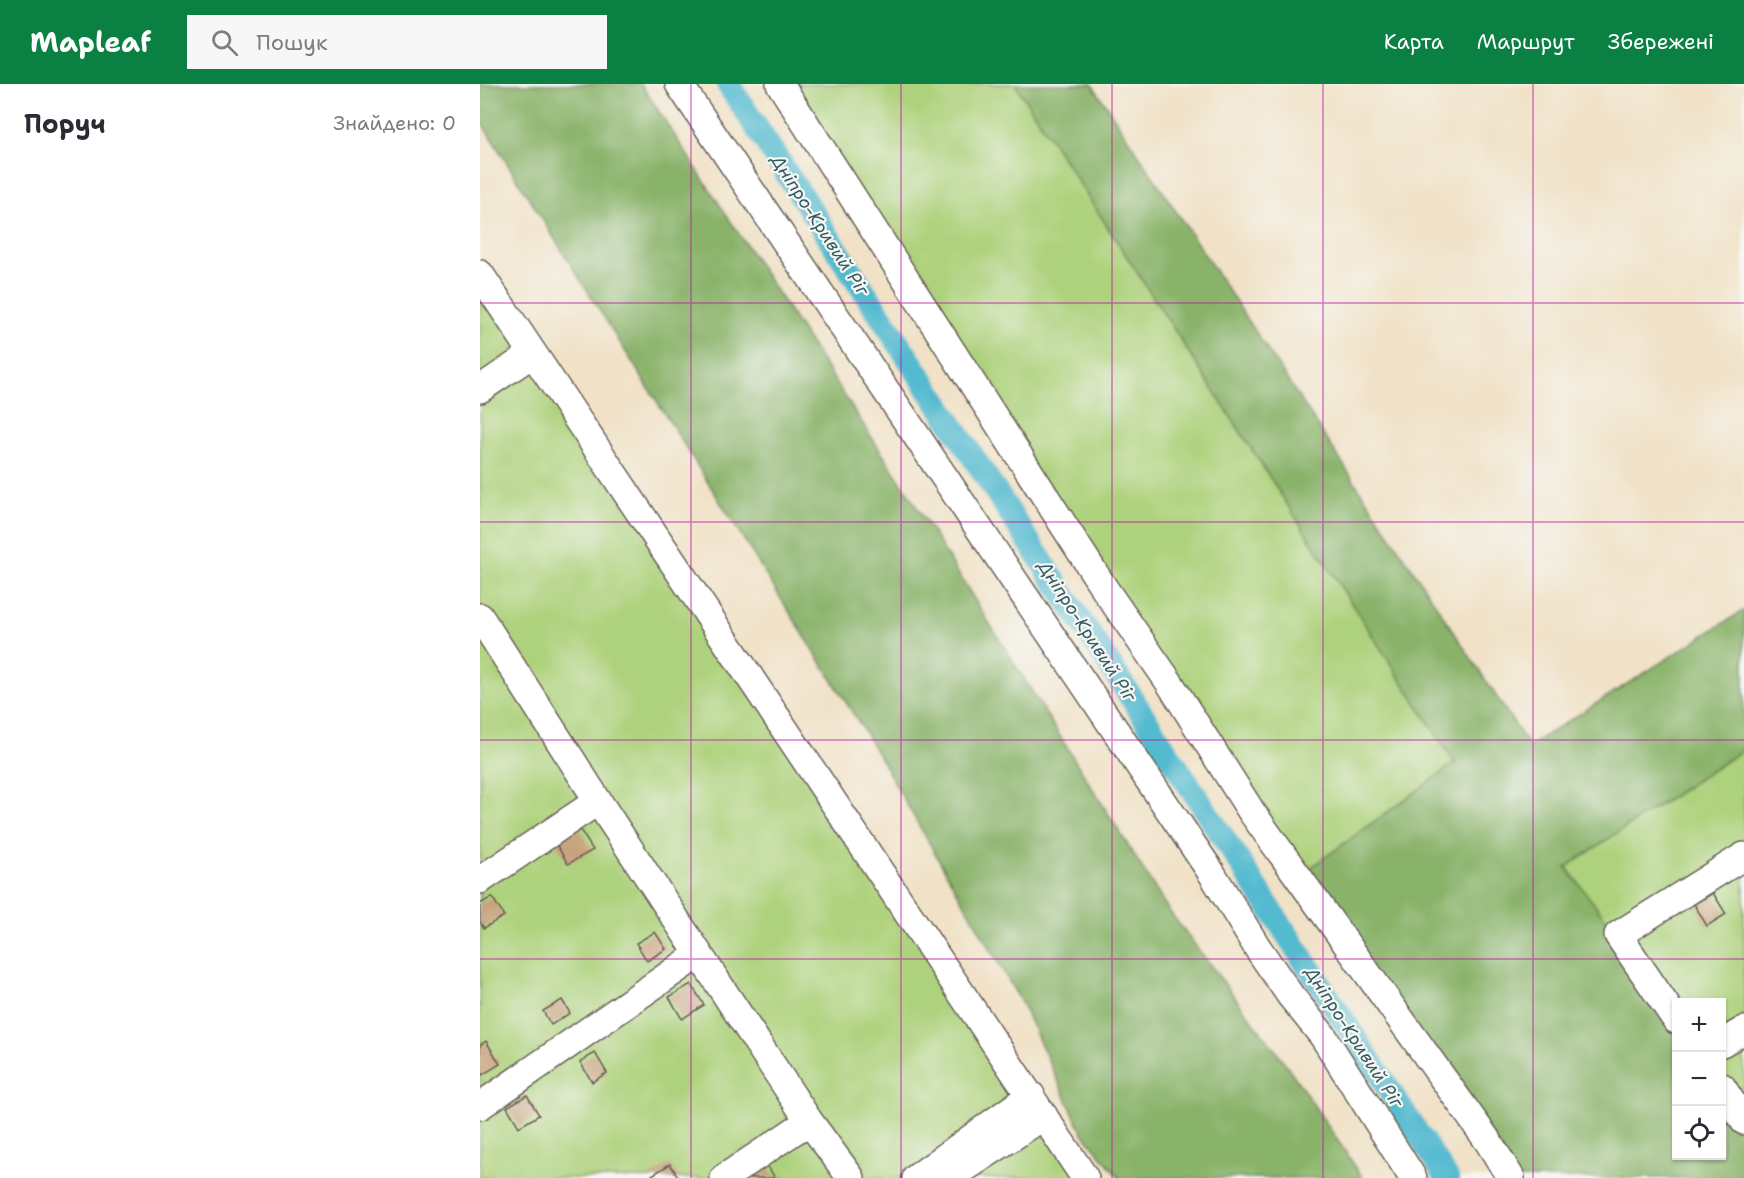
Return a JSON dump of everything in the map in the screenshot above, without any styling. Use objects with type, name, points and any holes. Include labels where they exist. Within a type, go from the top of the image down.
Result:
[{"type":"street","points":[[679,84],[1211,872],[1257,947],[1290,995],[1323,1036],[1413,1178]]},
{"type":"street","points":[[780,84],[1099,581],[1169,682],[1251,812],[1488,1142],[1511,1178]]},
{"type":"street","points":[[480,274],[1085,1178]]},
{"type":"street","points":[[480,389],[532,354]]},
{"type":"street","points":[[483,629],[809,1121],[851,1178]]},
{"type":"street","points":[[480,880],[598,801]]},
{"type":"street","points":[[1672,1013],[1618,935],[1744,856]]},
{"type":"street","points":[[480,1106],[699,954]]},
{"type":"street","points":[[1726,1040],[1744,1029]]},
{"type":"street","points":[[1726,1093],[1744,1121]]},
{"type":"street","points":[[916,1178],[1037,1106]]},
{"type":"street","points":[[950,1178],[1037,1106]]},
{"type":"street","points":[[724,1178],[809,1121]]},
{"type":"green space","points":[[480,84],[641,84],[908,493],[1169,911],[1288,1067],[1363,1178],[1119,1178],[1082,1132],[1021,1002],[868,737],[480,120]]},
{"type":"green space","points":[[780,84],[1015,84],[1455,763],[1298,877]]},
{"type":"green space","points":[[1015,84],[1092,84],[1529,746],[1744,610],[1744,749],[1566,867],[1618,935],[1672,1014],[1672,1160],[1726,1160],[1726,1093],[1744,1121],[1744,1178],[1511,1178],[1298,877],[1455,763]]},
{"type":"green space","points":[[480,275],[1085,1178],[480,1178]]},
{"type":"green space","points":[[1744,749],[1744,1121],[1726,1093],[1726,998],[1672,998],[1672,1014],[1566,866]]},
{"type":"building","points":[[577,825],[593,850],[568,864],[553,839]]},
{"type":"building","points":[[1713,893],[1726,914],[1707,926],[1694,904]]},
{"type":"building","points":[[492,897],[504,916],[484,928],[480,922],[480,904]]},
{"type":"building","points":[[655,932],[666,949],[647,961],[636,943]]},
{"type":"building","points":[[691,984],[704,1005],[682,1019],[669,997]]},
{"type":"building","points":[[562,1000],[570,1013],[551,1025],[543,1011]]},
{"type":"building","points":[[486,1041],[500,1064],[482,1075],[480,1045]]},
{"type":"building","points":[[595,1053],[607,1073],[592,1082],[580,1062]]},
{"type":"building","points":[[527,1095],[539,1115],[519,1127],[507,1107]]},
{"type":"building","points":[[670,1164],[679,1178],[654,1178],[652,1175]]},
{"type":"building","points":[[767,1165],[775,1178],[752,1178],[750,1175]]},
{"type":"waterway","name":"Дніпро-Кривий Ріг","points":[[728,84],[1447,1178]]}]
